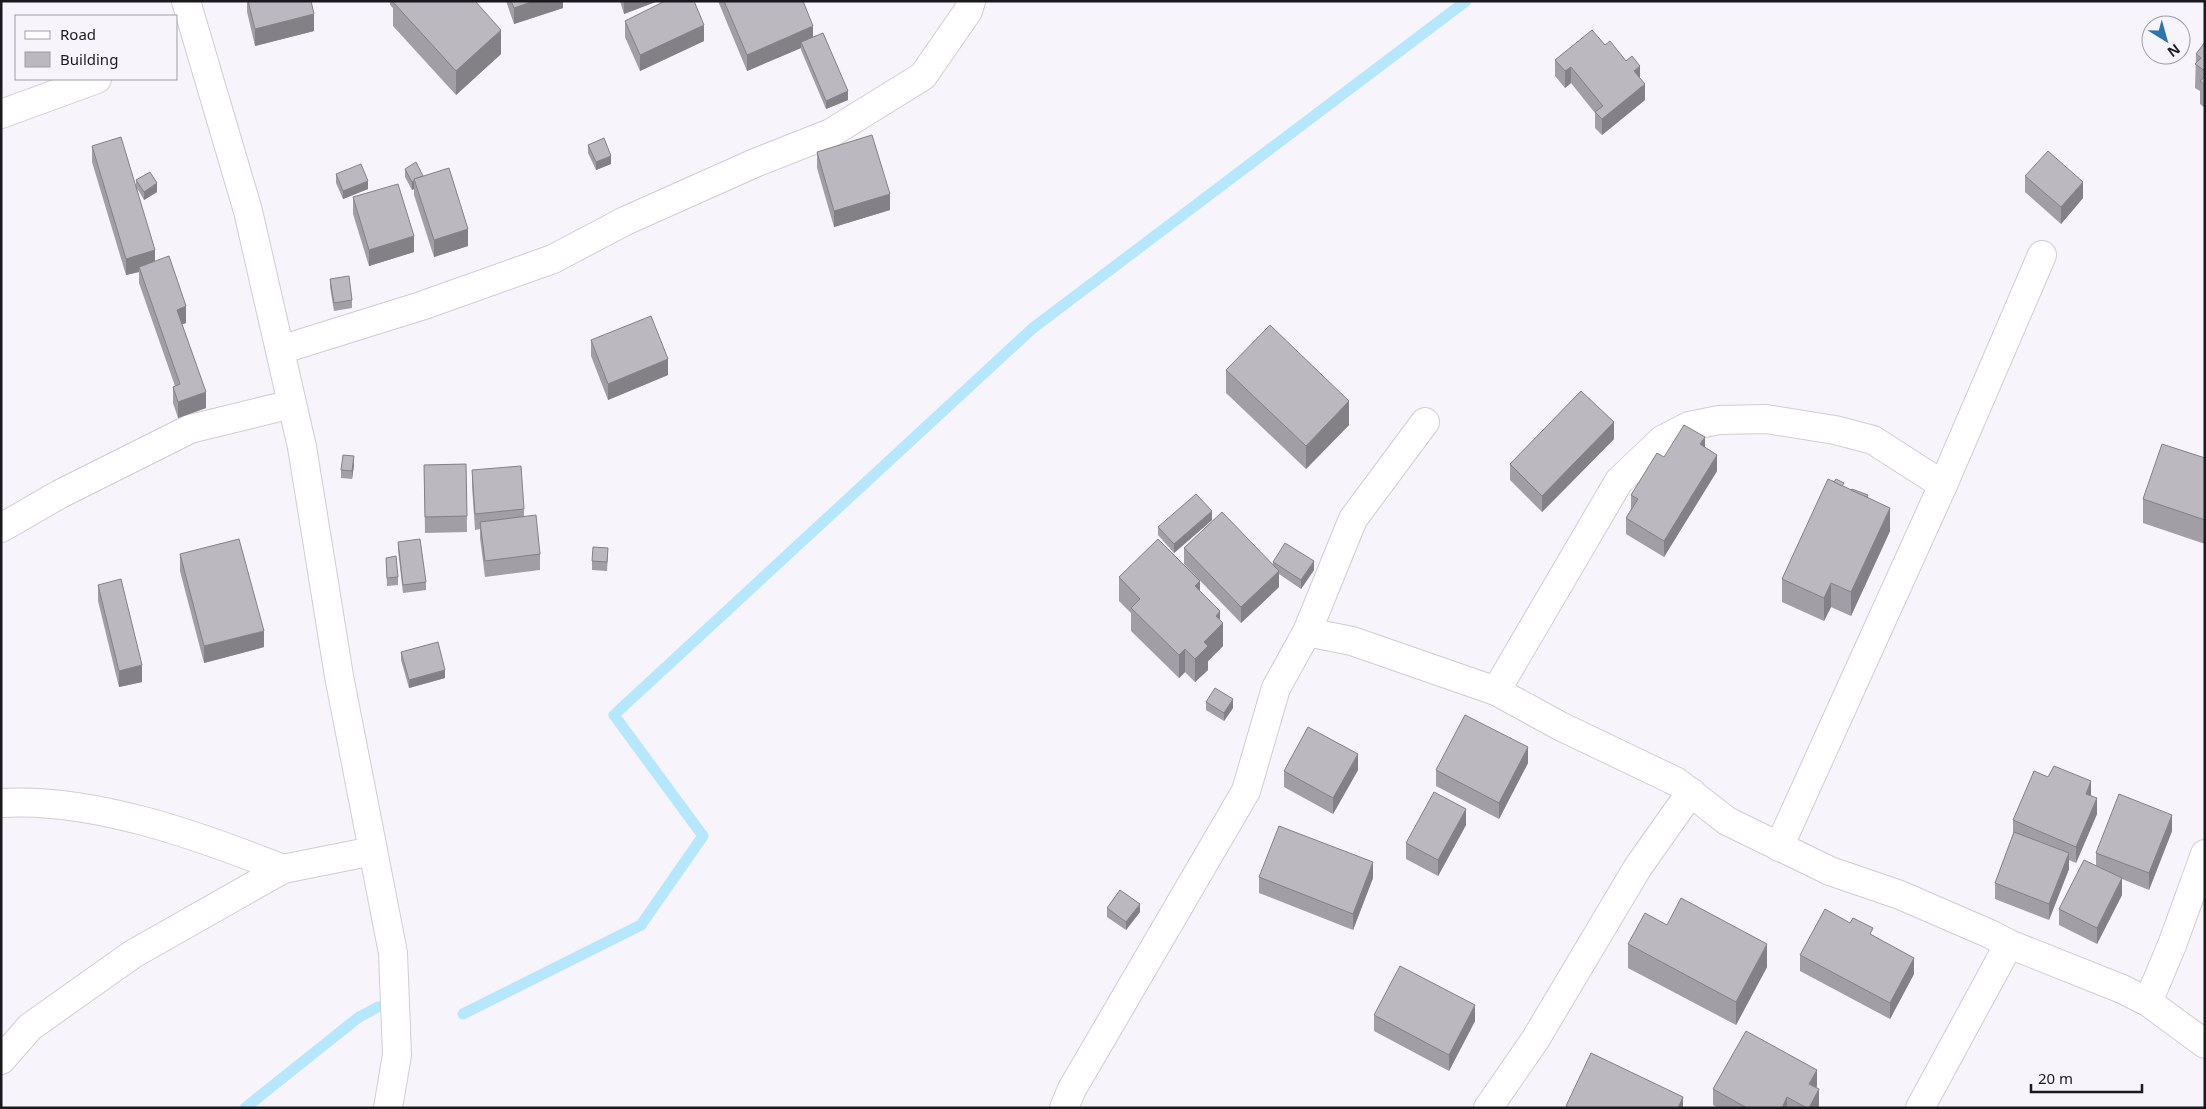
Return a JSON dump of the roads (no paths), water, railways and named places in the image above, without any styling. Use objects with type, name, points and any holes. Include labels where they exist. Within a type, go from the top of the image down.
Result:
[{"type":"street","points":[[186,1],[187,46],[248,211],[302,447],[339,676],[393,953],[397,1055],[388,1108]]},
{"type":"street","points":[[280,350],[422,306],[553,259],[625,221],[755,163],[831,133],[923,76],[968,11],[971,1]]},
{"type":"street","points":[[1,114],[94,80]]},
{"type":"street","points":[[1780,847],[1943,485],[2042,255]]},
{"type":"street","points":[[1,528],[60,494],[190,429],[292,404]]},
{"type":"street","points":[[1496,691],[1619,481],[1662,440],[1689,426],[1719,420],[1766,419],[1835,430],[1873,440],[1943,485]]},
{"type":"street","points":[[1064,1108],[1072,1089],[1246,791],[1276,688],[1307,632],[1353,519],[1424,422]]},
{"type":"street","points":[[1307,632],[1352,641],[1496,691],[1560,726],[1677,782],[1727,821],[1830,872],[1900,895],[1990,934],[2008,944],[2072,968],[2148,1002],[2205,1044]]},
{"type":"street","points":[[1488,1108],[1535,1040],[1638,867],[1691,792]]},
{"type":"street","points":[[1,803],[23,802],[102,811],[213,841],[283,869]]},
{"type":"street","points":[[1,1060],[30,1026],[133,954],[283,869],[373,851]]},
{"type":"street","points":[[2148,1002],[2172,945],[2205,854]]},
{"type":"street","points":[[1920,1108],[2008,944]]},
{"type":"waterway","points":[[463,1014],[641,925],[703,836],[614,715],[1033,328],[1466,1]]},
{"type":"waterway","points":[[245,1108],[359,1017],[378,1007]]}]
